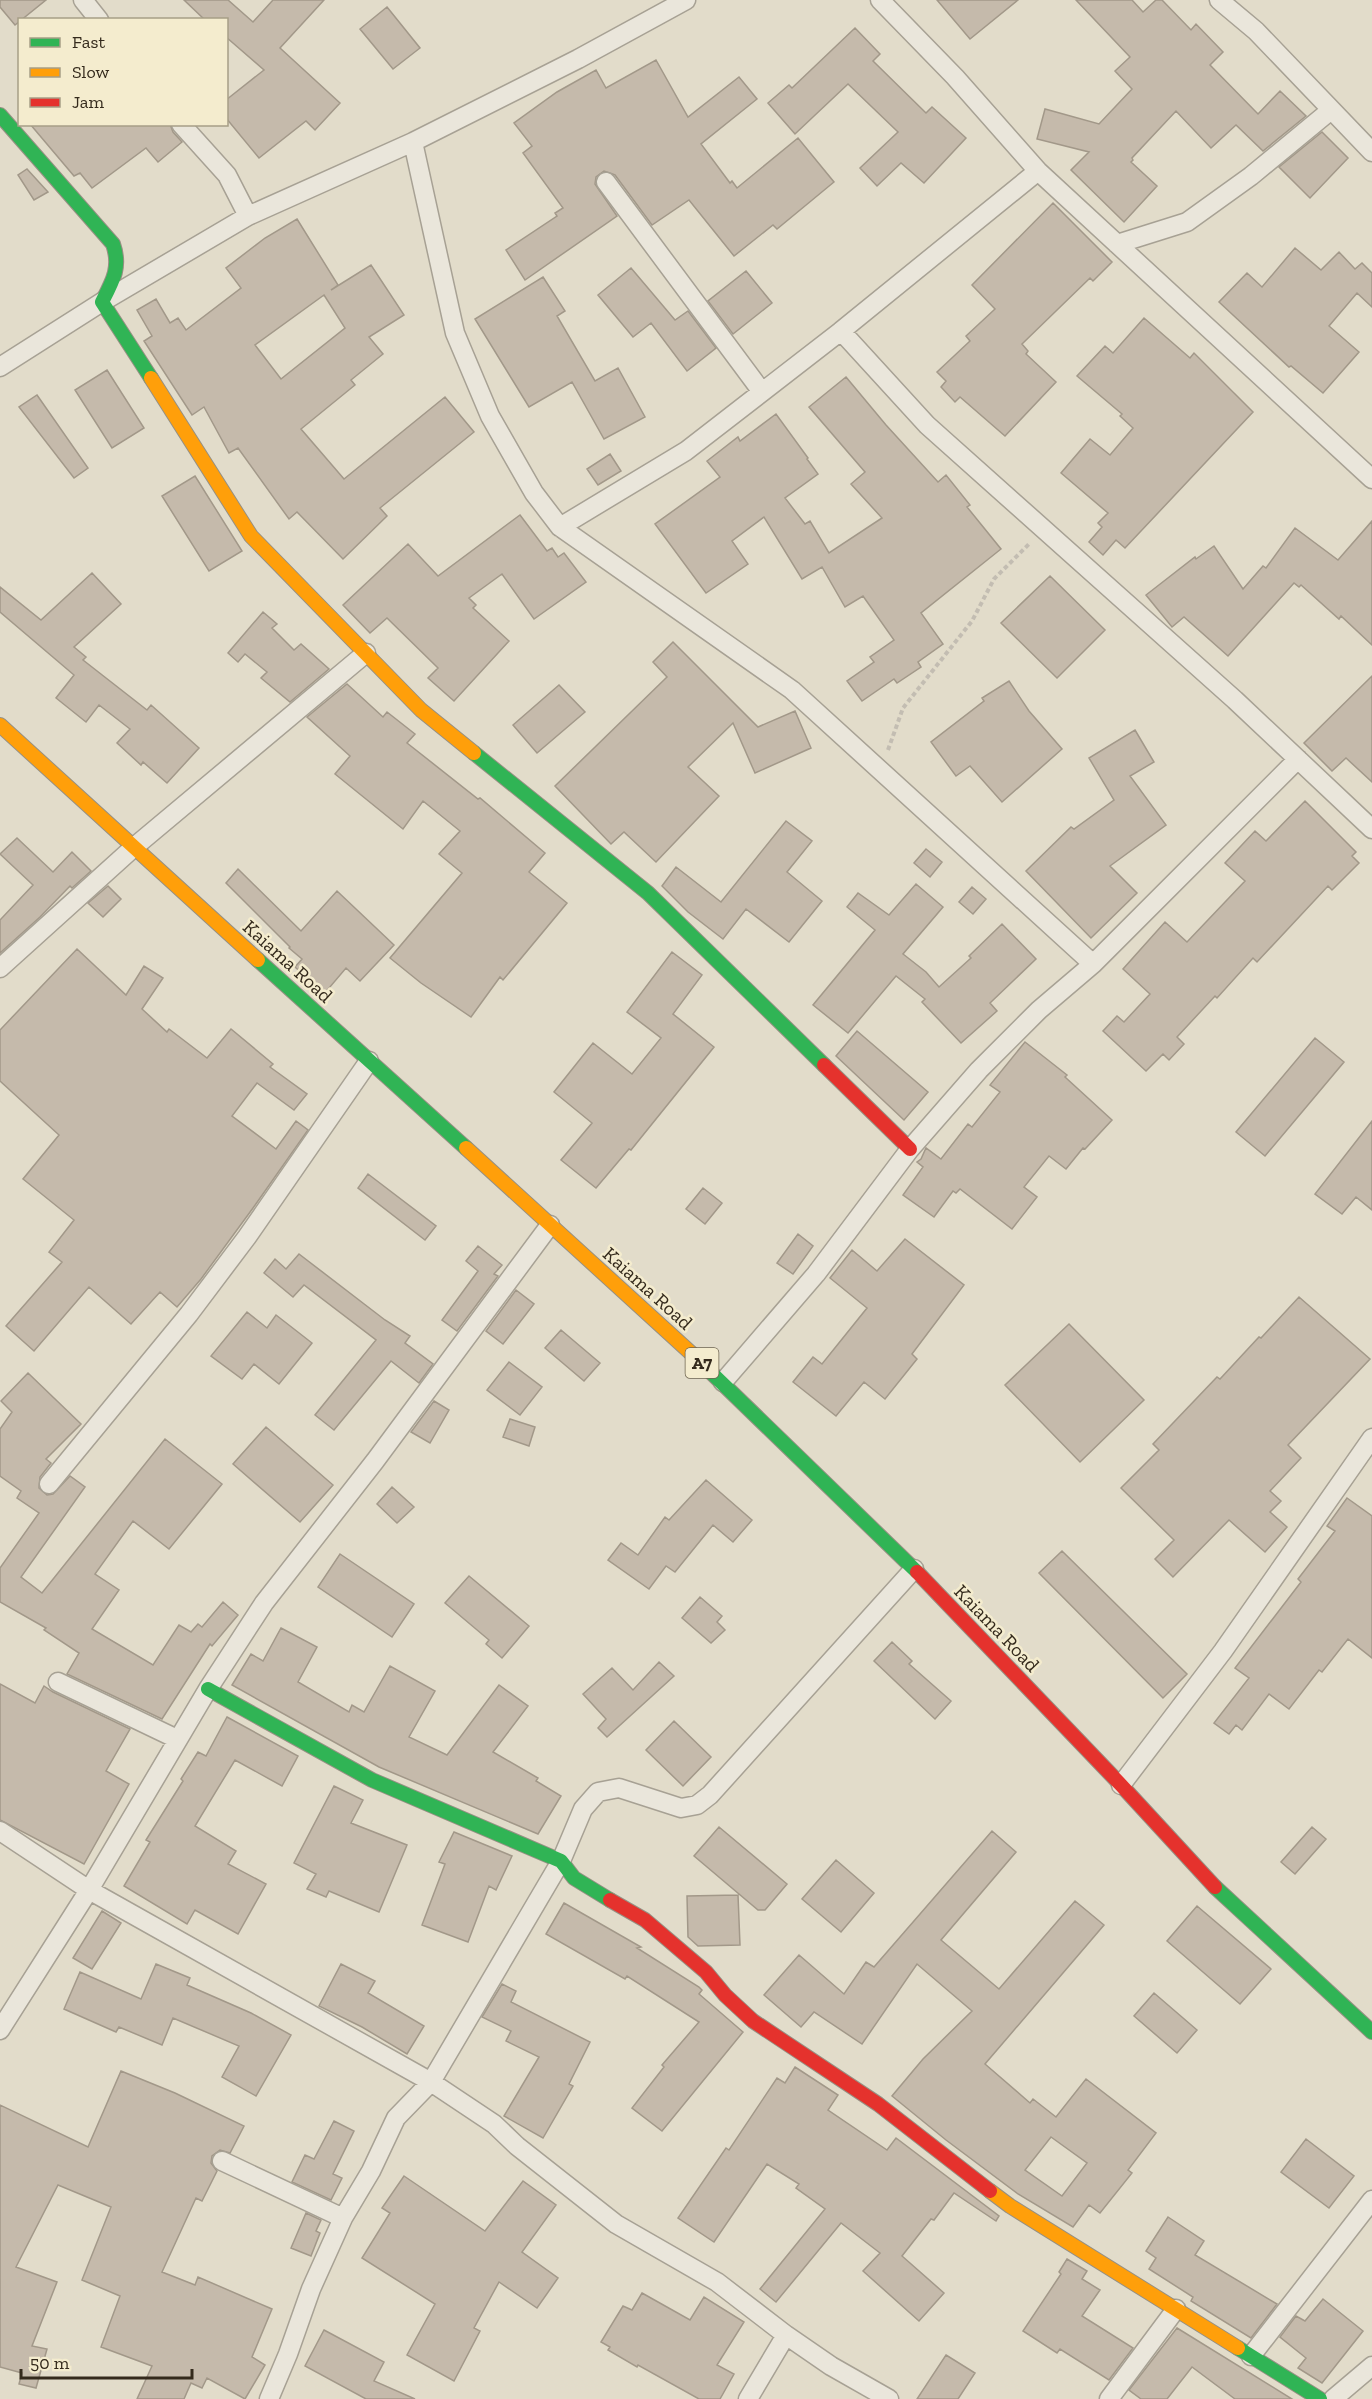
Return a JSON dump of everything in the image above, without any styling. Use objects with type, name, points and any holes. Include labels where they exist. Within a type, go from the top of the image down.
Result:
[{"type":"main road","points":[[0,115],[113,244],[119,259],[119,269],[102,302],[251,536],[421,710],[648,893],[910,1149]]},
{"type":"main road","name":"Kaiama Road","points":[[0,725],[723,1382],[914,1569],[1121,1785],[1206,1880],[1372,2032]]},
{"type":"main road","points":[[208,1689],[372,1780],[561,1861],[574,1878],[645,1920],[706,1972],[725,1995],[753,2020],[878,2104],[936,2152],[1010,2206],[1320,2399]]},
{"type":"street","points":[[83,0],[97,18]]},
{"type":"street","points":[[0,367],[102,302],[248,216],[413,142],[578,59],[686,0]]},
{"type":"street","points":[[880,0],[955,77],[1038,171],[1372,479]]},
{"type":"street","points":[[1219,0],[1256,31],[1372,152]]},
{"type":"street","points":[[1117,244],[1186,222],[1251,176],[1331,110]]},
{"type":"street","points":[[183,126],[227,175],[248,216]]},
{"type":"street","points":[[413,142],[455,333],[490,416],[534,493],[560,527],[792,690],[1093,964]]},
{"type":"street","points":[[560,527],[686,451],[841,331],[1038,171]]},
{"type":"street","points":[[606,182],[762,392]]},
{"type":"street","points":[[841,331],[927,425],[1235,700],[1372,829]]},
{"type":"street","points":[[0,968],[133,848],[366,653]]},
{"type":"street","points":[[723,1382],[816,1274],[910,1149],[979,1070],[1039,1010],[1093,964],[1298,759]]},
{"type":"street","points":[[49,1484],[110,1413],[196,1305],[254,1228],[369,1061]]},
{"type":"street","points":[[0,2030],[89,1890],[177,1739],[264,1603],[375,1461],[550,1225]]},
{"type":"street","points":[[1121,1785],[1223,1651],[1372,1438]]},
{"type":"street","points":[[269,2399],[311,2289],[343,2218],[371,2171],[396,2118],[431,2082],[561,1861],[583,1809],[598,1792],[619,1788],[681,1808],[697,1805],[710,1796],[914,1569]]},
{"type":"street","points":[[58,1682],[177,1739]]},
{"type":"street","points":[[0,1831],[89,1890],[431,2082],[494,2124],[517,2146],[616,2224],[717,2282],[831,2366],[889,2399]]},
{"type":"street","points":[[222,2161],[343,2218]]},
{"type":"street","points":[[1251,2356],[1372,2200]]},
{"type":"street","points":[[1109,2399],[1176,2309]]},
{"type":"street","points":[[748,2399],[786,2335]]},
{"type":"street","points":[[1333,2399],[1372,2366]]},
{"type":"path","points":[[881,771],[903,708],[972,621],[994,579],[1044,529]]},
{"type":"building","points":[[0,0],[46,0],[24,18],[18,18],[18,23],[15,25],[0,7]]},
{"type":"building","points":[[184,0],[228,0],[253,22],[273,0],[324,0],[280,48],[340,103],[315,130],[306,121],[259,158],[228,120],[228,98],[264,70],[228,39],[228,18],[203,18]]},
{"type":"building","points":[[937,0],[1018,0],[970,39]]},
{"type":"building","points":[[1076,0],[1132,0],[1143,12],[1156,0],[1162,0],[1191,30],[1196,24],[1223,52],[1210,65],[1258,114],[1280,91],[1306,116],[1263,151],[1236,125],[1211,148],[1176,111],[1132,158],[1131,162],[1157,186],[1124,222],[1071,170],[1089,152],[1037,139],[1045,109],[1099,124],[1132,89],[1115,71],[1130,57]]},
{"type":"building","points":[[387,7],[420,48],[393,69],[360,29]]},
{"type":"building","points":[[855,28],[880,54],[873,61],[926,113],[932,107],[966,138],[924,183],[901,163],[877,186],[860,168],[898,132],[848,84],[795,134],[768,103],[789,85],[792,88]]},
{"type":"building","points":[[656,60],[688,117],[739,77],[757,99],[701,144],[730,183],[732,181],[737,188],[798,138],[834,182],[777,229],[773,225],[734,256],[689,200],[652,225],[615,175],[604,171],[596,177],[595,184],[617,216],[525,280],[506,250],[557,216],[555,213],[563,208],[523,153],[532,146],[514,123],[557,92],[596,70],[606,88]]},
{"type":"building","points":[[32,126],[171,126],[182,142],[158,162],[146,148],[92,188],[80,173],[74,176]]},
{"type":"building","points":[[1322,132],[1348,158],[1310,198],[1279,167]]},
{"type":"building","points":[[27,169],[48,192],[34,200],[18,175]]},
{"type":"building","points":[[1053,203],[1112,262],[1093,281],[1090,278],[1022,344],[1028,351],[1026,354],[1056,382],[1005,436],[960,397],[955,402],[941,387],[946,381],[937,372],[970,341],[966,336],[995,309],[972,285]]},
{"type":"building","points":[[297,219],[338,285],[331,290],[371,265],[404,315],[369,337],[383,354],[351,380],[355,385],[301,429],[344,479],[445,397],[474,432],[380,508],[387,516],[343,559],[297,512],[289,519],[238,448],[229,453],[204,407],[192,415],[144,341],[152,336],[137,310],[156,299],[170,323],[178,318],[186,330],[241,288],[226,268],[265,238]],"holes":[[[324,295],[345,328],[281,379],[255,345]]]},
{"type":"building","points":[[1295,248],[1321,270],[1339,252],[1355,269],[1362,263],[1372,273],[1372,307],[1357,293],[1329,326],[1359,352],[1323,393],[1291,366],[1289,367],[1219,302],[1247,273],[1262,287]]},
{"type":"building","points":[[631,268],[675,320],[688,311],[716,348],[687,371],[651,323],[633,337],[598,295]]},
{"type":"building","points":[[746,271],[772,303],[733,334],[708,301]]},
{"type":"building","points":[[543,277],[565,311],[557,316],[595,381],[618,368],[645,417],[604,439],[572,382],[529,407],[475,319]]},
{"type":"building","points":[[1144,318],[1190,358],[1194,353],[1253,412],[1125,548],[1116,540],[1103,555],[1089,542],[1102,527],[1098,523],[1108,513],[1061,473],[1090,439],[1110,455],[1133,428],[1120,416],[1122,414],[1077,376],[1105,346],[1113,353]]},
{"type":"building","points":[[107,370],[144,428],[112,448],[75,390]]},
{"type":"building","points":[[846,377],[938,482],[946,475],[970,505],[967,507],[1001,549],[921,613],[943,644],[918,662],[921,667],[897,683],[894,679],[862,701],[847,681],[874,662],[870,657],[894,640],[863,596],[845,607],[822,567],[802,579],[764,517],[732,541],[748,564],[706,593],[655,524],[720,477],[707,461],[738,437],[740,441],[776,414],[818,474],[785,498],[805,524],[810,521],[829,553],[882,518],[851,484],[865,472],[809,407]]},
{"type":"building","points":[[37,395],[88,468],[74,478],[19,407]]},
{"type":"building","points":[[610,454],[621,471],[598,485],[587,469]]},
{"type":"building","points":[[195,476],[242,551],[209,571],[162,496]]},
{"type":"building","points":[[520,515],[547,551],[552,548],[558,557],[564,553],[586,582],[534,619],[502,574],[469,598],[476,605],[473,608],[509,641],[454,701],[428,678],[438,668],[387,618],[370,633],[343,605],[408,544],[438,576]]},
{"type":"building","points":[[1372,521],[1372,645],[1341,616],[1339,619],[1301,585],[1299,587],[1294,583],[1228,656],[1184,617],[1172,627],[1146,595],[1195,557],[1196,559],[1214,546],[1243,589],[1263,566],[1266,568],[1295,528],[1338,560]]},
{"type":"building","points":[[92,573],[121,604],[74,647],[86,657],[83,660],[147,710],[151,705],[199,748],[167,783],[143,762],[141,765],[117,743],[130,729],[99,705],[86,722],[56,698],[74,675],[0,612],[0,587],[41,620]]},
{"type":"building","points":[[1050,576],[1105,630],[1057,678],[1001,623]]},
{"type":"building","points":[[263,612],[277,624],[272,628],[294,650],[301,644],[329,669],[290,702],[261,678],[267,672],[245,654],[238,662],[228,653]]},
{"type":"building","points":[[673,642],[758,727],[795,711],[811,748],[755,773],[733,723],[688,767],[719,796],[656,862],[624,832],[611,844],[555,786],[667,677],[653,662]]},
{"type":"building","points":[[1372,676],[1372,782],[1346,758],[1332,771],[1304,743]]},
{"type":"building","points":[[1009,681],[1029,711],[1062,749],[1002,802],[970,766],[956,776],[931,742],[984,701],[982,698]]},
{"type":"building","points":[[347,684],[383,717],[387,712],[415,734],[407,743],[478,799],[480,798],[545,853],[529,872],[567,903],[503,980],[500,977],[471,1017],[421,983],[390,958],[462,873],[439,854],[460,831],[423,801],[403,829],[335,774],[350,756],[307,717]]},
{"type":"building","points":[[559,685],[585,712],[537,753],[513,725]]},
{"type":"building","points":[[1135,730],[1154,762],[1130,776],[1166,825],[1110,866],[1137,893],[1091,938],[1026,871],[1071,827],[1074,829],[1114,800],[1089,758]]},
{"type":"building","points":[[1305,801],[1356,852],[1352,856],[1359,863],[1332,890],[1328,886],[1257,962],[1253,958],[1217,998],[1215,996],[1177,1037],[1184,1044],[1169,1060],[1163,1054],[1146,1071],[1103,1031],[1117,1016],[1124,1022],[1150,994],[1123,969],[1165,922],[1187,942],[1245,881],[1225,863],[1255,831],[1266,841]]},
{"type":"building","points":[[786,821],[812,841],[787,872],[822,901],[789,942],[746,909],[723,939],[688,912],[662,886],[676,867],[721,902]]},
{"type":"building","points":[[17,838],[53,872],[72,852],[91,871],[72,888],[70,886],[0,953],[0,920],[33,885],[0,854]]},
{"type":"building","points":[[926,849],[942,862],[930,877],[914,863]]},
{"type":"building","points":[[238,869],[301,931],[337,891],[394,945],[360,981],[346,968],[324,994],[295,967],[302,959],[226,883]]},
{"type":"building","points":[[916,884],[943,907],[903,954],[926,972],[939,987],[971,958],[969,956],[1002,924],[1036,959],[990,1003],[997,1011],[961,1043],[922,1002],[925,999],[896,976],[848,1033],[813,1005],[875,930],[847,907],[858,893],[889,915]]},
{"type":"building","points":[[108,886],[121,899],[103,917],[88,903]]},
{"type":"building","points":[[972,887],[986,899],[973,914],[959,902]]},
{"type":"building","points":[[77,949],[126,995],[144,966],[163,978],[142,1009],[167,1032],[169,1029],[207,1058],[231,1029],[273,1064],[270,1067],[307,1094],[294,1110],[257,1083],[232,1116],[276,1149],[296,1121],[308,1130],[201,1279],[177,1307],[160,1292],[131,1324],[89,1287],[34,1351],[6,1326],[62,1262],[49,1252],[74,1220],[23,1179],[59,1135],[0,1081],[0,1030]]},
{"type":"building","points":[[672,952],[702,975],[673,1014],[714,1047],[631,1150],[629,1149],[596,1188],[561,1160],[592,1123],[554,1092],[593,1043],[632,1074],[661,1038],[627,1012]]},
{"type":"building","points":[[857,1031],[928,1092],[904,1120],[836,1056]]},
{"type":"building","points":[[1315,1038],[1344,1062],[1265,1156],[1236,1132]]},
{"type":"building","points":[[1025,1042],[1067,1075],[1065,1077],[1112,1120],[1085,1149],[1083,1148],[1066,1169],[1049,1156],[1024,1187],[1037,1197],[1012,1229],[960,1189],[956,1193],[953,1191],[934,1217],[903,1195],[923,1167],[917,1162],[926,1148],[941,1159],[968,1124],[972,1127],[1000,1092],[990,1085]]},
{"type":"building","points":[[1372,1121],[1372,1210],[1356,1197],[1342,1214],[1315,1194]]},
{"type":"building","points":[[368,1174],[436,1226],[425,1240],[358,1188]]},
{"type":"building","points":[[703,1188],[722,1203],[705,1224],[686,1209]]},
{"type":"building","points":[[798,1234],[813,1246],[793,1274],[777,1263]]},
{"type":"building","points":[[905,1239],[964,1285],[912,1354],[917,1359],[885,1399],[864,1382],[836,1416],[793,1382],[813,1357],[822,1364],[867,1308],[830,1278],[852,1250],[877,1271]]},
{"type":"building","points":[[478,1246],[502,1265],[494,1274],[498,1276],[457,1331],[442,1320],[478,1271],[466,1261]]},
{"type":"building","points":[[299,1254],[385,1320],[410,1336],[405,1343],[433,1364],[419,1383],[391,1361],[334,1430],[315,1415],[376,1340],[304,1285],[293,1297],[264,1273],[275,1259],[286,1269]]},
{"type":"building","points":[[516,1290],[534,1304],[503,1344],[486,1331]]},
{"type":"building","points":[[1299,1297],[1370,1359],[1288,1445],[1301,1458],[1270,1491],[1281,1501],[1270,1512],[1287,1527],[1265,1552],[1229,1520],[1173,1577],[1155,1559],[1174,1540],[1121,1488],[1159,1450],[1153,1444],[1217,1377],[1220,1379],[1259,1337],[1261,1338]]},
{"type":"building","points":[[247,1312],[267,1328],[276,1315],[312,1343],[279,1384],[254,1364],[242,1379],[211,1356]]},
{"type":"building","points":[[1069,1324],[1144,1400],[1080,1462],[1005,1385]]},
{"type":"building","points":[[561,1330],[600,1363],[584,1381],[545,1348]]},
{"type":"building","points":[[509,1362],[542,1387],[520,1415],[487,1390]]},
{"type":"building","points":[[28,1373],[81,1424],[46,1459],[51,1463],[40,1477],[39,1488],[47,1495],[53,1494],[70,1476],[85,1487],[21,1577],[42,1593],[165,1439],[222,1484],[169,1549],[133,1521],[95,1574],[119,1590],[92,1629],[153,1665],[179,1625],[191,1632],[198,1624],[202,1627],[223,1602],[238,1615],[212,1646],[210,1644],[162,1719],[67,1674],[79,1653],[44,1630],[46,1628],[0,1602],[0,1568],[39,1513],[17,1498],[21,1491],[0,1476],[0,1429],[12,1412],[1,1401]]},
{"type":"building","points":[[434,1401],[449,1410],[430,1443],[411,1432]]},
{"type":"building","points":[[510,1419],[535,1427],[529,1446],[503,1437]]},
{"type":"building","points":[[266,1427],[333,1485],[300,1522],[233,1464]]},
{"type":"building","points":[[706,1480],[752,1520],[733,1542],[713,1525],[675,1572],[666,1566],[649,1589],[608,1560],[621,1543],[638,1555],[665,1517],[669,1520]]},
{"type":"building","points":[[392,1487],[414,1507],[397,1523],[377,1504]]},
{"type":"building","points":[[1347,1498],[1372,1516],[1372,1658],[1348,1639],[1322,1672],[1319,1670],[1289,1709],[1269,1694],[1242,1730],[1236,1725],[1229,1734],[1214,1723],[1249,1678],[1235,1668],[1301,1582],[1298,1579],[1335,1531],[1327,1526]]},
{"type":"building","points":[[1062,1551],[1187,1674],[1163,1698],[1039,1573]]},
{"type":"building","points":[[340,1554],[414,1604],[392,1637],[318,1587]]},
{"type":"building","points":[[469,1576],[529,1626],[502,1658],[486,1644],[489,1640],[445,1603]]},
{"type":"building","points":[[700,1597],[722,1616],[717,1622],[725,1630],[711,1643],[682,1618]]},
{"type":"building","points":[[281,1628],[317,1647],[298,1682],[349,1712],[352,1705],[364,1712],[390,1666],[435,1691],[409,1737],[447,1755],[499,1685],[528,1706],[493,1752],[538,1778],[536,1781],[561,1796],[538,1834],[379,1767],[232,1685],[251,1654],[263,1661]]},
{"type":"building","points":[[892,1642],[912,1661],[909,1664],[951,1701],[935,1719],[874,1661]]},
{"type":"building","points":[[659,1662],[674,1676],[607,1737],[598,1728],[606,1719],[583,1694],[612,1668],[633,1690]]},
{"type":"building","points":[[0,1684],[35,1703],[44,1686],[130,1729],[106,1771],[129,1784],[84,1864],[0,1820]]},
{"type":"building","points":[[227,1717],[298,1756],[282,1786],[235,1760],[195,1826],[236,1851],[228,1864],[266,1884],[238,1934],[195,1910],[187,1924],[124,1886],[150,1842],[146,1840],[183,1781],[181,1779],[198,1752],[206,1756]]},
{"type":"building","points":[[674,1721],[711,1757],[683,1786],[646,1750]]},
{"type":"building","points":[[334,1786],[363,1800],[351,1823],[407,1845],[379,1912],[329,1891],[326,1897],[307,1889],[316,1874],[294,1863]]},
{"type":"building","points":[[719,1827],[787,1884],[765,1910],[758,1910],[694,1856]]},
{"type":"building","points":[[1312,1827],[1326,1839],[1295,1874],[1281,1862]]},
{"type":"building","points":[[992,1831],[1016,1852],[941,1940],[999,1989],[1075,1901],[1104,1925],[985,2064],[1030,2103],[1033,2099],[1056,2117],[1086,2079],[1156,2133],[1128,2170],[1132,2173],[1100,2213],[1089,2205],[1073,2227],[1018,2194],[892,2096],[923,2059],[972,2011],[917,1964],[862,2044],[814,2012],[801,2027],[764,1995],[799,1955],[844,1994],[866,1962],[874,1967]],"holes":[[[1051,2137],[1087,2163],[1062,2196],[1025,2170]]]},
{"type":"building","points":[[454,1832],[512,1856],[496,1890],[489,1886],[468,1942],[422,1925],[445,1864],[439,1862]]},
{"type":"building","points":[[836,1860],[874,1893],[841,1932],[802,1899]]},
{"type":"building","points":[[738,1895],[740,1945],[698,1946],[688,1937],[687,1896]]},
{"type":"building","points":[[564,1903],[641,1947],[637,1948],[699,1987],[702,1990],[699,1994],[743,2032],[662,2131],[632,2108],[664,2067],[662,2065],[699,2022],[627,1976],[625,1979],[546,1934]]},
{"type":"building","points":[[1197,1906],[1271,1969],[1240,2004],[1167,1941]]},
{"type":"building","points":[[102,1911],[121,1923],[92,1969],[73,1958]]},
{"type":"building","points":[[156,1964],[190,1978],[187,1985],[251,2013],[291,2035],[256,2096],[222,2077],[239,2046],[173,2018],[162,2045],[119,2027],[116,2032],[64,2009],[80,1972],[141,1999]]},
{"type":"building","points":[[341,1964],[375,1981],[368,1993],[424,2026],[407,2054],[362,2027],[319,2006]]},
{"type":"building","points":[[502,1984],[516,1991],[511,2002],[590,2042],[569,2084],[573,2086],[543,2138],[504,2116],[539,2057],[506,2041],[511,2031],[482,2017]]},
{"type":"building","points":[[1154,1993],[1197,2030],[1177,2053],[1134,2016]]},
{"type":"building","points":[[795,2067],[838,2095],[828,2110],[887,2150],[896,2138],[999,2216],[996,2221],[954,2193],[902,2256],[944,2293],[919,2321],[863,2271],[880,2253],[841,2223],[776,2302],[760,2289],[825,2209],[796,2188],[799,2184],[767,2164],[714,2242],[678,2218],[726,2148],[729,2150],[777,2078],[785,2083]]},
{"type":"building","points":[[121,2071],[175,2093],[244,2126],[230,2153],[220,2150],[212,2156],[211,2163],[217,2171],[202,2201],[196,2198],[162,2272],[195,2285],[198,2277],[272,2309],[252,2357],[265,2365],[245,2399],[207,2378],[202,2388],[191,2383],[184,2399],[137,2399],[152,2366],[101,2347],[120,2296],[82,2280],[111,2207],[58,2185],[16,2267],[57,2282],[32,2346],[47,2349],[36,2388],[19,2384],[22,2373],[0,2367],[0,2105],[88,2147]]},
{"type":"building","points":[[334,2121],[354,2131],[333,2174],[342,2178],[331,2200],[292,2182],[305,2155],[314,2159]]},
{"type":"building","points":[[1306,2139],[1354,2176],[1329,2208],[1281,2172]]},
{"type":"building","points":[[404,2176],[485,2231],[523,2181],[556,2205],[522,2252],[558,2278],[537,2308],[499,2282],[474,2328],[480,2331],[454,2381],[407,2355],[435,2304],[362,2258],[390,2213],[382,2208]]},
{"type":"building","points":[[306,2213],[321,2220],[316,2231],[320,2233],[311,2256],[291,2248]]},
{"type":"building","points":[[1168,2217],[1204,2241],[1195,2255],[1277,2304],[1251,2338],[1191,2301],[1193,2297],[1149,2269],[1156,2258],[1146,2251]]},
{"type":"building","points":[[1067,2259],[1087,2271],[1082,2279],[1100,2290],[1082,2316],[1133,2348],[1109,2380],[1060,2349],[1057,2353],[1023,2331],[1061,2274],[1059,2272]]},
{"type":"building","points":[[642,2293],[690,2320],[704,2297],[744,2322],[717,2365],[734,2374],[720,2399],[699,2399],[638,2365],[637,2367],[608,2350],[610,2347],[601,2342],[623,2306],[632,2310]]},
{"type":"building","points":[[1323,2299],[1363,2331],[1322,2383],[1298,2368],[1306,2358],[1280,2337],[1296,2316],[1305,2321]]},
{"type":"building","points":[[1177,2328],[1292,2399],[1235,2399],[1192,2367],[1167,2399],[1141,2399],[1129,2390]]},
{"type":"building","points":[[324,2330],[384,2362],[374,2381],[415,2399],[366,2399],[305,2366]]},
{"type":"building","points":[[946,2355],[975,2373],[958,2399],[917,2399]]},
{"type":"traffic: fast","points":[[0,115],[113,244],[116,267],[102,302],[151,378]]},
{"type":"traffic: fast","points":[[474,753],[648,893],[824,1065]]},
{"type":"traffic: fast","points":[[258,960],[466,1148]]},
{"type":"traffic: fast","points":[[692,1354],[917,1572]]},
{"type":"traffic: fast","points":[[208,1689],[372,1780],[561,1861],[574,1878],[610,1900]]},
{"type":"traffic: fast","points":[[1215,1887],[1372,2032]]},
{"type":"traffic: fast","points":[[1238,2348],[1320,2399]]},
{"type":"traffic: slow","points":[[151,378],[251,536],[421,710],[474,753]]},
{"type":"traffic: slow","points":[[0,725],[258,960]]},
{"type":"traffic: slow","points":[[466,1148],[692,1354]]},
{"type":"traffic: slow","points":[[990,2191],[1010,2206],[1238,2348]]},
{"type":"traffic: jam","points":[[824,1065],[910,1149]]},
{"type":"traffic: jam","points":[[917,1572],[1121,1785],[1215,1887]]},
{"type":"traffic: jam","points":[[610,1900],[645,1920],[706,1972],[725,1995],[753,2021],[878,2104],[990,2191]]}]
